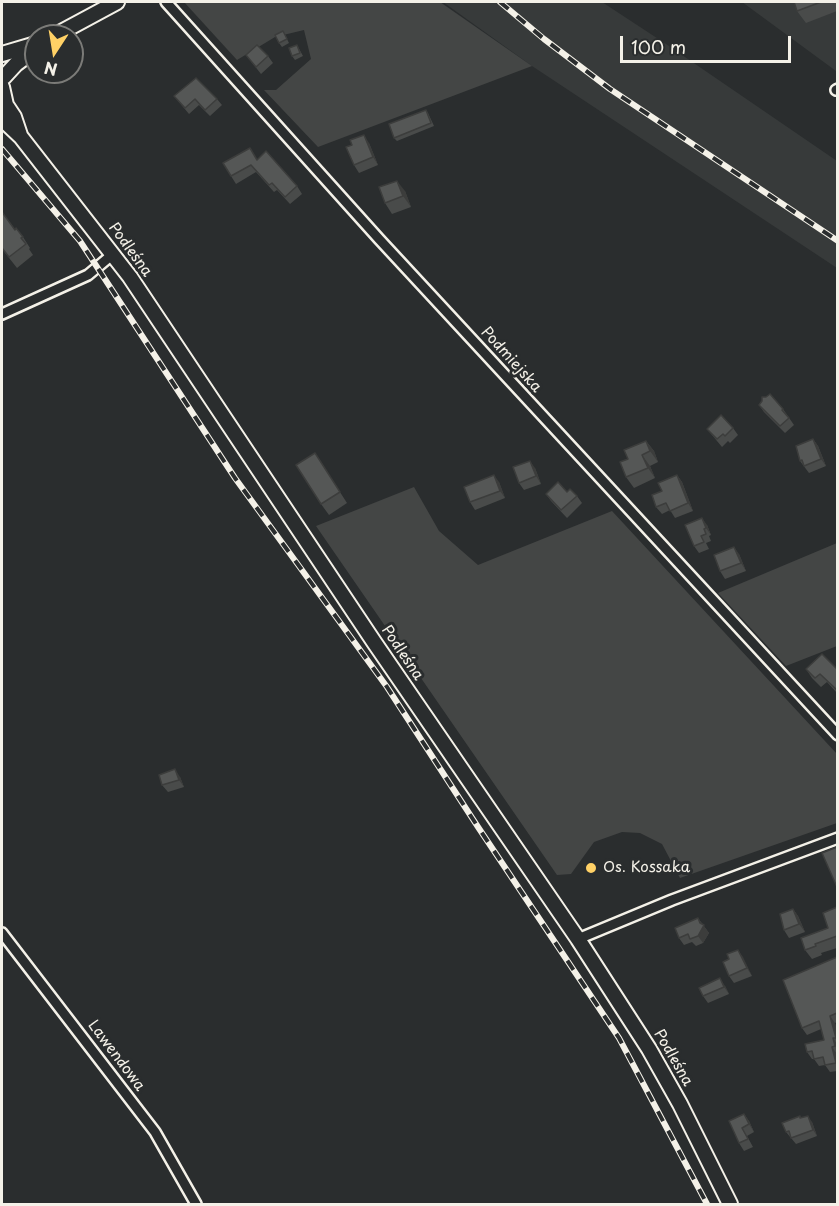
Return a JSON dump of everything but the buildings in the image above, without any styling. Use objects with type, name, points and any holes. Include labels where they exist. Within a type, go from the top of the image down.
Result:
[{"type":"street","points":[[76,24],[117,2]]},
{"type":"street","name":"Podmiejska","points":[[166,2],[379,239],[837,735]]},
{"type":"street","points":[[2,54],[24,48]]},
{"type":"street","points":[[2,79],[24,58]]},
{"type":"street","name":"Podleśna","points":[[2,79],[6,105],[14,117],[21,136]]},
{"type":"street","name":"Podleśna","points":[[2,119],[21,136],[113,254],[367,632],[578,939],[649,1050],[680,1104],[730,1204]]},
{"type":"street","points":[[2,314],[88,274],[113,254]]},
{"type":"street","points":[[578,939],[662,904],[837,838]]},
{"type":"street","name":"Lawendowa","points":[[2,933],[154,1132],[196,1204]]},
{"type":"shaded area","points":[[184,2],[440,2],[532,66],[318,147],[264,90],[276,90],[311,59],[304,30],[275,37],[237,60]]},
{"type":"shaded area","points":[[443,2],[602,2],[666,44],[837,161],[837,268],[532,66]]},
{"type":"shaded area","points":[[742,2],[837,2],[837,71],[836,71]]},
{"type":"shaded area","points":[[414,487],[439,531],[478,565],[612,511],[837,754],[837,823],[680,878],[662,844],[640,833],[622,832],[594,842],[571,874],[557,875],[316,526]]},
{"type":"shaded area","points":[[837,543],[837,646],[786,666],[718,593]]},
{"type":"railway","points":[[500,2],[610,89],[838,241]]},
{"type":"railway","points":[[2,149],[80,241],[235,478],[387,687],[619,1038],[707,1204]]},
{"type":"place","name":"Os. Kossaka","points":[[591,868]]}]
